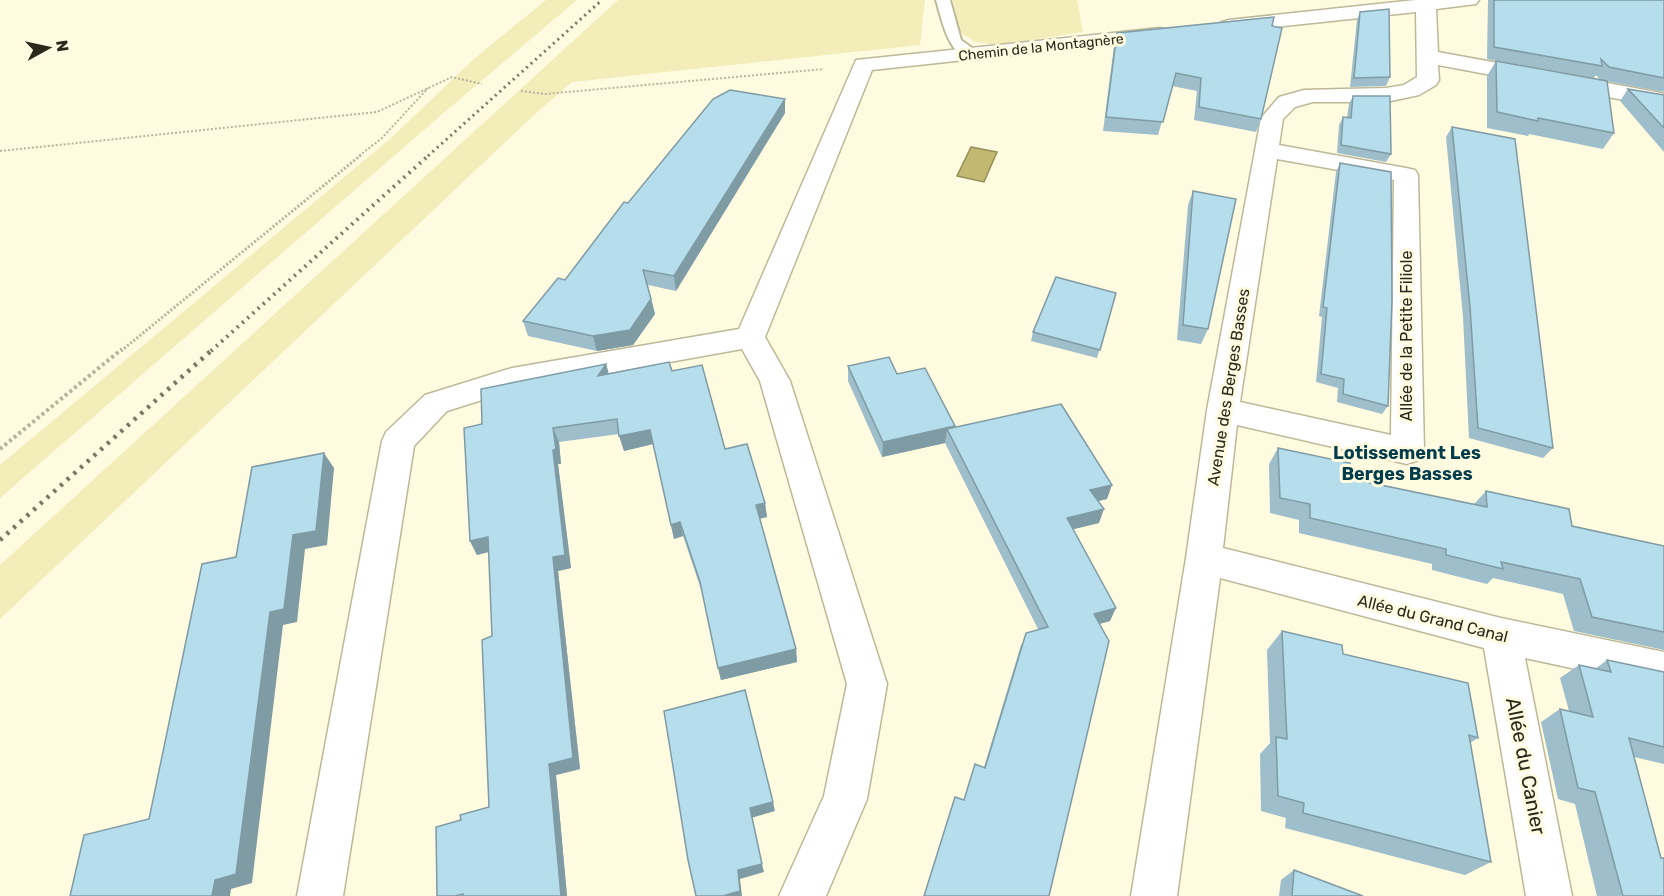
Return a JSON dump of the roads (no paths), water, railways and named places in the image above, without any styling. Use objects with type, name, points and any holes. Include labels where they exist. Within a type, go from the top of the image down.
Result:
[{"type":"street","points":[[1204,29],[1470,0]]},
{"type":"street","name":"Avenue des Berges Basses","points":[[1154,896],[1204,558],[1223,410],[1272,118],[1287,102],[1312,95],[1386,95],[1411,90],[1428,80],[1426,6]]},
{"type":"street","name":"Chemin de la Montagnère","points":[[750,337],[864,65],[1181,31]]},
{"type":"street","points":[[1429,57],[1656,97]]},
{"type":"street","name":"Allée de la Petite Filiole","points":[[1223,410],[1407,451],[1406,175],[1267,150]]},
{"type":"street","points":[[320,896],[398,441],[435,403],[512,379],[750,337],[775,381],[867,684],[845,799],[802,896]]},
{"type":"street","name":"Allée du Grand Canal","points":[[1204,558],[1501,636],[1664,670]]},
{"type":"street","name":"Allée du Canier","points":[[1501,636],[1549,896]]},
{"type":"lane","points":[[943,0],[955,42],[973,54]]},
{"type":"railway","points":[[428,156],[602,0]]},
{"type":"railway","points":[[211,351],[429,155]]},
{"type":"railway","points":[[0,540],[213,349]]},
{"type":"district","name":"Lotissement Les Berges Basses","points":[[1407,463]]}]
